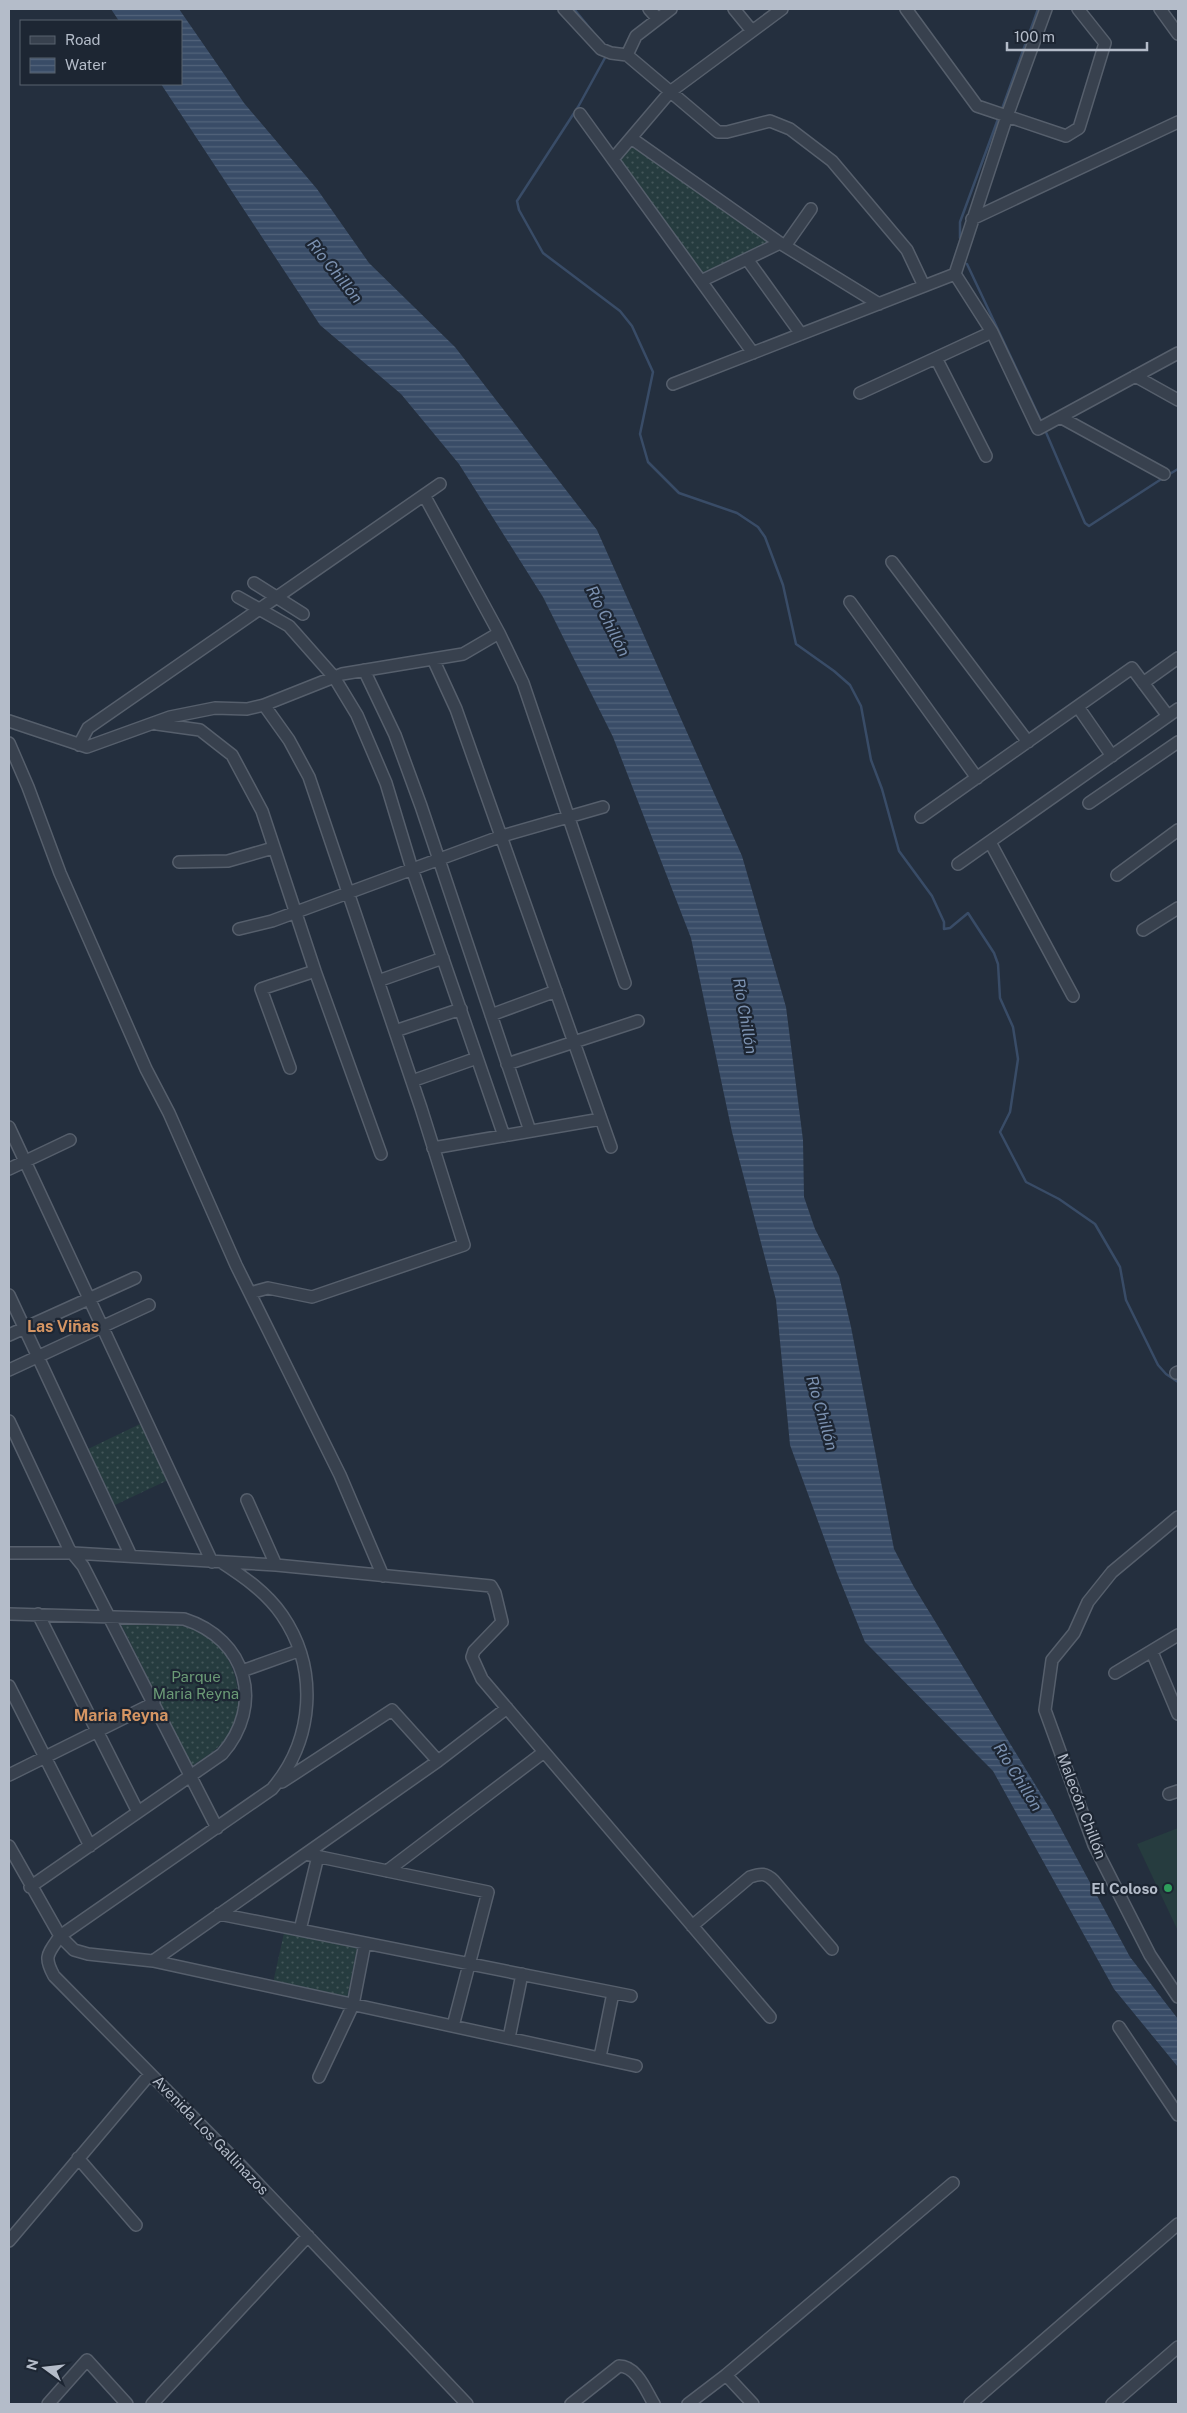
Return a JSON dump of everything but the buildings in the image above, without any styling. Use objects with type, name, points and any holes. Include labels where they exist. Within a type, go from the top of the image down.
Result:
[{"type":"street","points":[[564,9],[601,49],[611,53],[628,55],[718,132],[728,132],[770,121],[790,129],[832,161],[907,250],[924,286]]},
{"type":"street","points":[[649,9],[658,19]]},
{"type":"street","points":[[628,55],[636,36],[671,9]]},
{"type":"street","points":[[734,9],[752,31]]},
{"type":"street","points":[[613,159],[670,92],[782,9]]},
{"type":"street","points":[[906,9],[977,106],[1066,136],[1079,128],[1105,44],[1078,9]]},
{"type":"street","points":[[955,274],[1007,116],[1046,9]]},
{"type":"street","points":[[1160,9],[1178,34]]},
{"type":"street","points":[[580,114],[753,353]]},
{"type":"street","points":[[972,220],[1178,122]]},
{"type":"street","points":[[631,138],[783,244],[879,304]]},
{"type":"street","points":[[701,281],[783,244],[811,209]]},
{"type":"street","points":[[747,259],[801,334]]},
{"type":"street","points":[[673,384],[955,274]]},
{"type":"street","points":[[955,274],[992,332],[1038,429],[1178,353]]},
{"type":"street","points":[[860,393],[992,332]]},
{"type":"street","points":[[936,358],[986,456]]},
{"type":"street","points":[[1135,376],[1178,400]]},
{"type":"street","points":[[1060,417],[1164,474]]},
{"type":"street","points":[[79,745],[88,728],[440,484]]},
{"type":"street","points":[[424,495],[499,633],[523,683],[625,983]]},
{"type":"street","points":[[892,562],[1028,742]]},
{"type":"street","points":[[254,583],[303,614]]},
{"type":"street","points":[[238,597],[289,626],[334,677],[357,715],[386,783],[412,869],[504,1136]]},
{"type":"street","points":[[850,602],[977,778]]},
{"type":"street","points":[[9,721],[79,745],[89,746],[170,718],[215,708],[247,709],[264,705],[334,677],[364,670],[463,654],[499,633]]},
{"type":"street","points":[[1143,683],[1178,658]]},
{"type":"street","points":[[433,660],[456,709],[611,1147]]},
{"type":"street","points":[[921,817],[1132,668],[1168,716]]},
{"type":"street","points":[[364,670],[395,735],[530,1131]]},
{"type":"street","points":[[250,1293],[268,1288],[312,1298],[464,1245],[412,1081],[309,777],[289,740],[264,705]]},
{"type":"street","points":[[1078,707],[1112,756]]},
{"type":"street","points":[[958,864],[1178,709]]},
{"type":"street","points":[[155,723],[200,730],[232,756],[262,811],[294,912],[381,1154]]},
{"type":"street","points":[[1088,803],[1178,742]]},
{"type":"street","points":[[9,743],[28,787],[60,873],[146,1070],[169,1113],[236,1265],[340,1475],[383,1576]]},
{"type":"street","points":[[239,929],[272,921],[502,836],[603,807]]},
{"type":"street","points":[[1117,875],[1178,830]]},
{"type":"street","points":[[990,842],[1073,996]]},
{"type":"street","points":[[179,862],[228,861],[273,848]]},
{"type":"street","points":[[1142,930],[1178,908]]},
{"type":"street","points":[[378,981],[443,958]]},
{"type":"street","points":[[290,1068],[261,989],[315,971]]},
{"type":"street","points":[[491,1014],[556,990]]},
{"type":"street","points":[[395,1031],[460,1009]]},
{"type":"street","points":[[507,1064],[638,1021]]},
{"type":"street","points":[[412,1081],[477,1058]]},
{"type":"street","points":[[433,1148],[601,1119]]},
{"type":"street","points":[[9,1127],[102,1327],[216,1562],[248,1579],[266,1596],[292,1631],[308,1692],[303,1732],[287,1772],[272,1789]]},
{"type":"street","points":[[9,1169],[70,1140]]},
{"type":"street","points":[[9,1335],[135,1278]]},
{"type":"street","points":[[9,1295],[131,1556]]},
{"type":"street","points":[[9,1370],[149,1305]]},
{"type":"street","points":[[9,1421],[69,1549],[84,1566],[218,1828]]},
{"type":"street","points":[[247,1500],[276,1565]]},
{"type":"street","name":"Malecón Chillón","points":[[1178,1517],[1112,1572],[1088,1602],[1074,1633],[1052,1660],[1045,1710],[1094,1845],[1150,1956],[1178,1997]]},
{"type":"street","points":[[9,1553],[73,1553],[276,1565],[491,1586],[495,1593],[502,1622],[474,1651],[472,1657],[482,1679],[770,2017]]},
{"type":"street","points":[[9,1614],[169,1617],[199,1624],[224,1641],[242,1671],[246,1704],[241,1723],[233,1741],[222,1754],[30,1887]]},
{"type":"street","points":[[38,1614],[138,1812]]},
{"type":"street","points":[[1115,1673],[1178,1635]]},
{"type":"street","points":[[242,1671],[298,1650]]},
{"type":"street","points":[[1152,1652],[1178,1714]]},
{"type":"street","points":[[9,1686],[90,1846]]},
{"type":"street","points":[[9,1775],[154,1703]]},
{"type":"street","points":[[153,1961],[438,1761],[507,1708]]},
{"type":"street","points":[[60,1936],[390,1710],[395,1712],[438,1761]]},
{"type":"street","points":[[386,1871],[544,1752]]},
{"type":"street","points":[[9,1846],[30,1887],[60,1936],[74,1950],[88,1954],[153,1961],[636,2066]]},
{"type":"street","points":[[306,1854],[488,1892],[453,2026]]},
{"type":"street","points":[[300,1930],[318,1856]]},
{"type":"street","points":[[692,1926],[750,1877],[761,1873],[768,1875],[774,1881],[832,1949]]},
{"type":"street","points":[[220,1914],[631,1996]]},
{"type":"street","name":"Avenida Los Gallinazos","points":[[60,1936],[47,1957],[47,1963],[54,1976],[308,2236],[467,2404]]},
{"type":"street","points":[[320,2077],[353,2005],[365,1943]]},
{"type":"street","points":[[509,2038],[522,1974]]},
{"type":"street","points":[[600,2057],[613,1993]]},
{"type":"street","points":[[1119,2026],[1178,2115]]},
{"type":"street","points":[[9,2241],[150,2074]]},
{"type":"street","points":[[78,2158],[136,2225]]},
{"type":"street","points":[[688,2404],[726,2375],[953,2184]]},
{"type":"street","points":[[970,2404],[1178,2224]]},
{"type":"street","points":[[152,2404],[308,2236]]},
{"type":"street","points":[[1112,2404],[1178,2347]]},
{"type":"street","points":[[48,2404],[87,2360],[125,2403]]},
{"type":"street","points":[[571,2404],[619,2366],[626,2366],[633,2370],[654,2404]]},
{"type":"street","points":[[726,2375],[753,2404]]},
{"type":"green space","points":[[632,144],[770,241],[703,274],[619,159]]},
{"type":"green space","points":[[142,1423],[168,1480],[115,1505],[88,1449]]},
{"type":"green space","name":"Parque Maria Reyna","points":[[121,1624],[168,1624],[196,1630],[220,1648],[229,1661],[235,1675],[238,1690],[235,1720],[229,1734],[221,1744],[192,1766]]},
{"type":"green space","name":"El Coloso","points":[[1178,1828],[1178,1931],[1137,1844]]},
{"type":"green space","points":[[284,1933],[357,1948],[347,1998],[273,1983]]},
{"type":"water","name":"Río Chillón","points":[[111,9],[179,9],[244,103],[317,189],[369,263],[455,347],[597,530],[742,856],[786,1007],[803,1140],[804,1197],[815,1229],[839,1276],[851,1327],[894,1549],[914,1587],[1052,1812],[1130,1957],[1178,2019],[1178,2067],[1114,1989],[993,1771],[865,1642],[837,1573],[790,1445],[776,1300],[732,1132],[691,938],[613,737],[543,597],[459,464],[401,394],[320,325],[162,85],[182,85],[182,20],[118,20]]},
{"type":"waterway","points":[[574,9],[606,48]]},
{"type":"waterway","points":[[1002,109],[1038,9]]},
{"type":"waterway","points":[[606,56],[578,107],[517,201],[519,210],[543,253],[620,311],[632,326],[653,372],[640,434],[648,462],[679,493],[737,513],[758,527],[765,537],[783,585],[796,644],[850,685],[861,706],[871,760],[882,789],[899,851],[932,896],[944,922],[944,929],[950,928],[968,913],[994,953],[998,964],[1000,998],[1013,1027],[1018,1059],[1010,1112],[1000,1132],[1026,1182],[1059,1199],[1095,1224],[1120,1267],[1126,1300],[1158,1365],[1166,1374],[1178,1382]]},
{"type":"waterway","points":[[960,238],[960,222],[998,119]]},
{"type":"waterway","points":[[967,264],[1042,423]]},
{"type":"waterway","points":[[1045,430],[1085,523],[1089,526],[1163,478]]},
{"type":"waterway","points":[[1168,475],[1178,469]]},
{"type":"place","name":"El Coloso","points":[[1168,1888]]},
{"type":"district","name":"Las Viñas","points":[[63,1326]]},
{"type":"district","name":"Maria Reyna","points":[[121,1715]]}]
